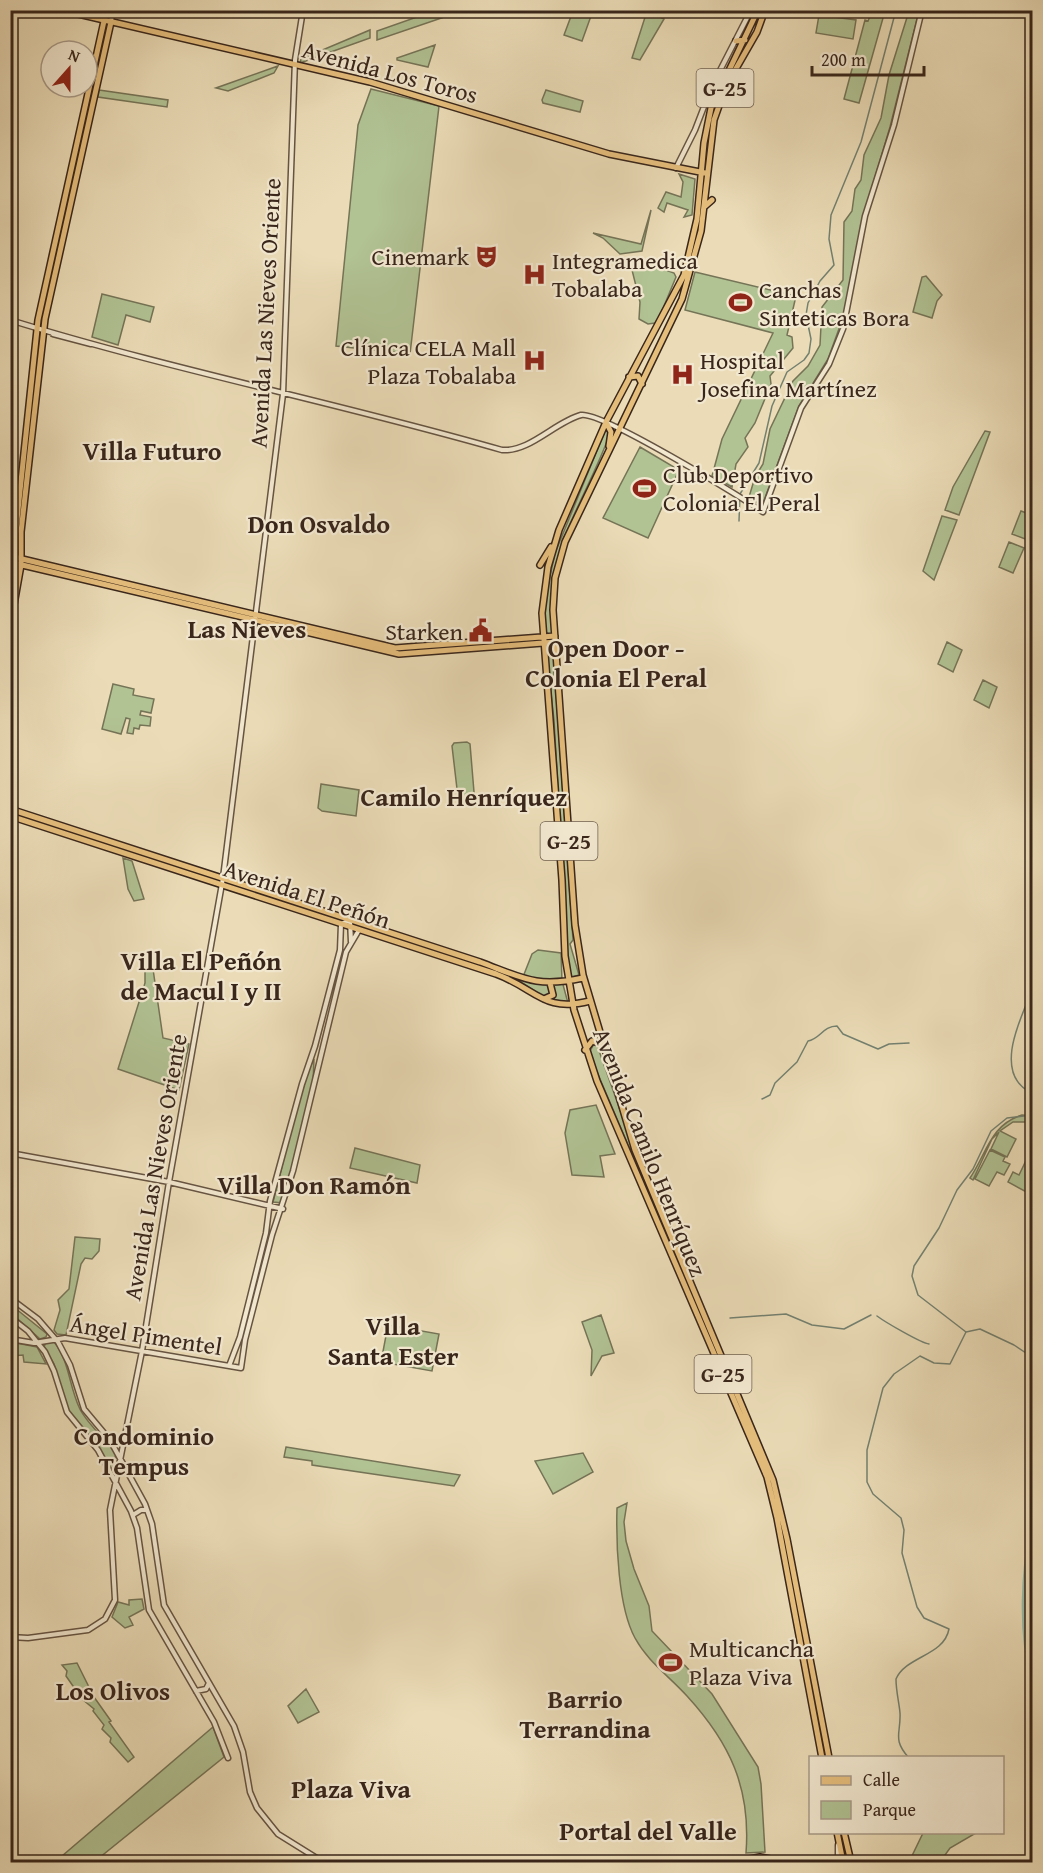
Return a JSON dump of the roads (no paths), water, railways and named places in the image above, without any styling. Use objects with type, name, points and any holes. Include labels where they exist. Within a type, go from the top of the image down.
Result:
[{"type":"main road","name":"Avenida Los Toros","points":[[61,10],[391,88],[596,150],[705,173]]},
{"type":"main road","name":"Avenida Camilo Henríquez","points":[[758,10],[714,101],[705,134],[704,207],[686,288],[560,556],[554,595],[555,639],[574,925],[583,978],[635,1150],[768,1464],[787,1539],[829,1756]]},
{"type":"main road","name":"Avenida Camilo Henríquez","points":[[765,10],[719,103],[710,136],[698,219],[686,269],[674,296],[606,422],[556,538],[544,586],[543,641],[552,728],[568,981],[573,1006],[585,1050],[767,1477],[777,1518],[822,1756]]},
{"type":"main road","points":[[10,627],[15,561],[43,330],[107,21]]},
{"type":"main road","points":[[736,41],[745,40]]},
{"type":"main road","points":[[704,207],[712,200]]},
{"type":"main road","points":[[640,357],[642,366],[651,365]]},
{"type":"main road","points":[[629,377],[638,376],[642,384]]},
{"type":"main road","points":[[606,422],[611,432],[609,451]]},
{"type":"main road","points":[[540,565],[556,538]]},
{"type":"main road","points":[[10,586],[15,561]]},
{"type":"main road","points":[[15,561],[399,654],[555,639]]},
{"type":"main road","name":"Avenida El Peñón","points":[[10,809],[222,885],[505,977],[557,1005],[573,1006],[590,1001]]},
{"type":"main road","name":"Avenida El Peñón","points":[[10,816],[223,878],[480,962],[525,980],[550,983],[583,978]]},
{"type":"main road","points":[[544,999],[553,995],[550,983]]},
{"type":"main road","points":[[585,1050],[592,1041],[602,1044]]},
{"type":"main road","points":[[844,1834],[851,1863]]},
{"type":"main road","points":[[837,1836],[843,1863]]},
{"type":"main road","points":[[733,1863],[760,1857],[786,1863]]},
{"type":"street","points":[[106,10],[107,21]]},
{"type":"street","points":[[107,21],[113,10]]},
{"type":"street","name":"Avenida Las Nieves Oriente","points":[[10,1637],[28,1638],[84,1632],[96,1627],[108,1616],[116,1591],[109,1524],[111,1501],[142,1352],[169,1182],[222,885],[283,393],[295,64],[303,10]]},
{"type":"street","points":[[676,168],[695,130],[712,86],[751,10]]},
{"type":"street","points":[[10,320],[92,344],[505,450],[517,447],[581,416],[591,415],[620,429],[763,512],[800,411],[829,364],[843,329],[864,222],[899,107],[922,10]]},
{"type":"street","points":[[229,1366],[243,1327],[267,1233],[270,1206],[340,950],[341,924],[350,920],[351,942]]},
{"type":"street","points":[[10,1153],[169,1182],[283,1209],[346,952],[358,930]]},
{"type":"street","name":"Ángel Pimentel","points":[[10,1340],[39,1343],[55,1338],[241,1368],[244,1343],[272,1235],[283,1209]]},
{"type":"street","points":[[10,1298],[32,1314],[55,1338],[70,1365],[84,1409],[110,1440],[148,1510],[164,1605],[237,1735],[250,1792],[259,1812],[273,1829],[323,1863]]},
{"type":"street","points":[[10,1317],[39,1343],[51,1364],[70,1417],[94,1445],[133,1515],[149,1610],[214,1722],[228,1758]]},
{"type":"street","points":[[110,1440],[123,1439]]},
{"type":"street","points":[[111,1501],[119,1497],[125,1500]]},
{"type":"street","points":[[133,1515],[142,1509],[148,1510]]},
{"type":"street","points":[[196,1691],[206,1689],[209,1683]]},
{"type":"street","points":[[837,1836],[838,1863]]},
{"type":"waterway","points":[[739,521],[740,494],[759,463],[772,406],[787,372],[804,360],[809,353],[811,339],[806,315],[808,303],[820,281],[834,265],[829,239],[831,215],[861,142],[896,10]]},
{"type":"waterway","points":[[1032,991],[1016,1031],[1011,1060],[1013,1073],[1020,1085],[1032,1093]]},
{"type":"waterway","points":[[762,1099],[770,1095],[775,1083],[797,1062],[808,1041],[816,1038],[828,1028],[837,1026],[843,1034],[878,1049],[889,1044],[909,1043]]},
{"type":"waterway","points":[[908,1756],[898,1736],[900,1713],[896,1679],[908,1665],[940,1645],[949,1629],[924,1618],[917,1607],[902,1553],[904,1530],[901,1518],[873,1494],[867,1482],[867,1450],[883,1388],[894,1374],[920,1356],[934,1363],[950,1364],[966,1332],[918,1295],[912,1276],[914,1266],[939,1228],[957,1190],[973,1169],[991,1131],[1007,1118],[1032,1115]]},
{"type":"waterway","points":[[730,1318],[786,1314],[812,1325],[844,1329],[871,1315]]},
{"type":"waterway","points":[[877,1316],[929,1344]]},
{"type":"waterway","points":[[966,1332],[980,1329],[1014,1345],[1032,1357]]},
{"type":"waterway","points":[[1032,1525],[1026,1562],[1024,1600],[1025,1639],[1032,1676]]},
{"type":"place","name":"Cinemark","points":[[487,256]]},
{"type":"place","name":"Integramedica Tobalaba","points":[[534,274]]},
{"type":"place","name":"Canchas Sinteticas Bora","points":[[741,303]]},
{"type":"place","name":"Clínica CELA Mall Plaza Tobalaba","points":[[534,361]]},
{"type":"place","name":"Hospital Josefina Martínez","points":[[682,374]]},
{"type":"place","name":"Club Deportivo Colonia El Peral","points":[[645,488]]},
{"type":"place","name":"Starken","points":[[481,631]]},
{"type":"place","name":"Multicancha Plaza Viva","points":[[671,1662]]},
{"type":"district","name":"Villa Futuro","points":[[152,450]]},
{"type":"district","name":"Don Osvaldo","points":[[319,523]]},
{"type":"district","name":"Las Nieves","points":[[247,628]]},
{"type":"district","name":"Open Door - Colonia El Peral","points":[[616,662]]},
{"type":"district","name":"Camilo Henríquez","points":[[464,796]]},
{"type":"district","name":"Villa El Peñón de Macul I y II","points":[[201,975]]},
{"type":"district","name":"Villa Don Ramón","points":[[314,1184]]},
{"type":"district","name":"Villa Santa Ester","points":[[393,1340]]},
{"type":"district","name":"Condominio Tempus","points":[[144,1450]]},
{"type":"district","name":"Los Olivos","points":[[113,1690]]},
{"type":"district","name":"Barrio Terrandina","points":[[585,1713]]},
{"type":"district","name":"Plaza Viva","points":[[351,1788]]},
{"type":"district","name":"Portal del Valle","points":[[648,1830]]}]
